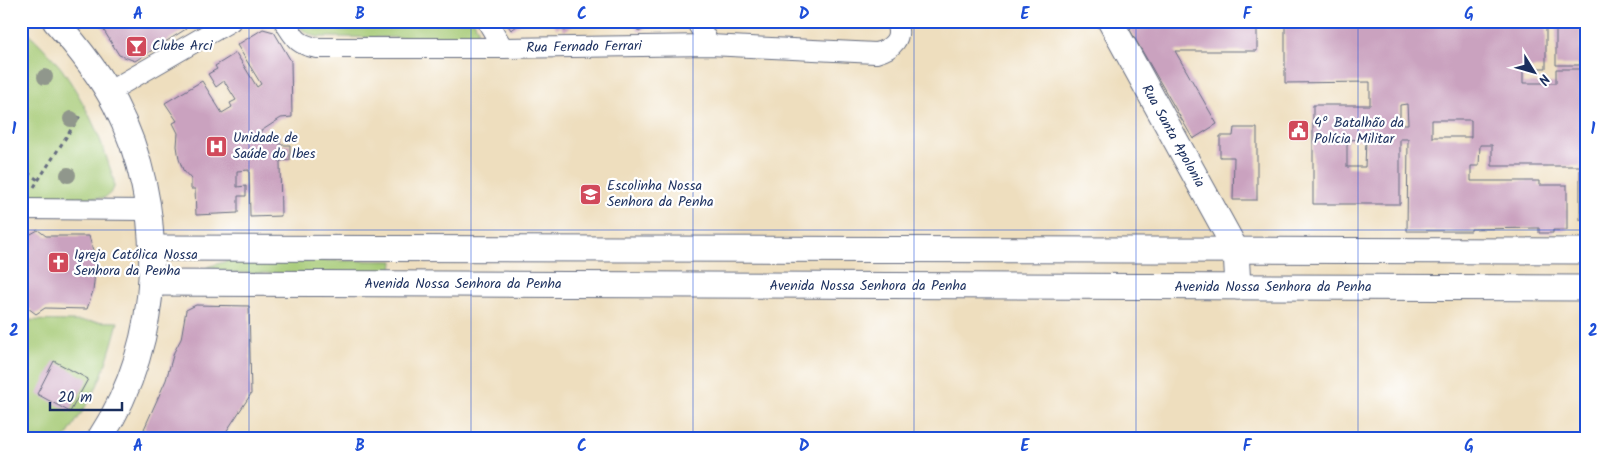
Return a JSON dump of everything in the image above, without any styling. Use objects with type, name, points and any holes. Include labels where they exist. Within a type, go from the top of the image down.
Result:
[{"type":"street","points":[[55,21],[78,47],[98,74],[108,92],[129,135],[140,168],[148,210],[151,283],[143,337],[133,370],[106,436]]},
{"type":"street","points":[[108,92],[232,21]]},
{"type":"street","name":"Rua Fernado Ferrari","points":[[284,21],[297,40],[306,46],[318,48],[710,45],[876,53],[894,45],[898,36],[898,26],[895,21]]},
{"type":"street","points":[[487,21],[503,48]]},
{"type":"street","points":[[696,21],[710,45]]},
{"type":"street","name":"Rua Santa Apolonia","points":[[1110,21],[1236,250]]},
{"type":"street","points":[[25,201],[148,210]]},
{"type":"street","points":[[151,248],[1586,251]]},
{"type":"street","points":[[404,249],[405,284]]},
{"type":"street","points":[[845,250],[845,286]]},
{"type":"street","points":[[1036,286],[1037,250]]},
{"type":"street","points":[[1236,250],[1238,287]]},
{"type":"street","name":"Avenida Nossa Senhora da Penha","points":[[151,283],[1586,288]]},
{"type":"path","points":[[21,51],[26,44]]},
{"type":"path","points":[[25,201],[81,114]]},
{"type":"path","points":[[21,168],[38,180]]},
{"type":"green space","points":[[295,21],[474,21],[478,30],[476,35],[467,38],[318,37],[305,31]]},
{"type":"green space","points":[[21,26],[61,68],[90,116],[114,180],[113,190],[104,198],[21,196]]},
{"type":"green space","points":[[230,260],[393,261],[392,274],[230,273],[207,267]]},
{"type":"green space","points":[[21,320],[118,322],[106,364],[96,388],[65,438],[21,438]]},
{"type":"building","name":"Clube Arci","points":[[98,21],[192,21],[184,26],[186,29],[135,61],[119,55]]},
{"type":"building","points":[[505,21],[525,21],[511,30]]},
{"type":"building","points":[[552,21],[581,21],[564,31],[561,26],[557,29]]},
{"type":"building","points":[[632,21],[656,21],[639,32]]},
{"type":"building","points":[[1133,21],[1257,21],[1257,51],[1175,51],[1217,124],[1193,139],[1130,30]]},
{"type":"building","points":[[1285,21],[1546,21],[1546,68],[1523,68],[1523,83],[1556,83],[1556,69],[1580,69],[1580,110],[1586,110],[1586,219],[1580,220],[1580,166],[1492,166],[1492,145],[1480,145],[1479,166],[1471,166],[1471,181],[1539,181],[1539,185],[1567,185],[1567,230],[1553,230],[1553,233],[1539,233],[1539,228],[1407,231],[1408,139],[1400,139],[1400,204],[1313,204],[1313,105],[1370,105],[1370,82],[1285,83]],"holes":[[[1407,104],[1408,124],[1400,124],[1400,105]],[[1432,120],[1471,120],[1471,137],[1432,137]],[[1366,139],[1365,167],[1347,167],[1347,140]]]},
{"type":"building","points":[[1556,21],[1581,21],[1580,65],[1556,65]]},
{"type":"building","points":[[263,29],[274,32],[291,61],[292,117],[281,118],[252,137],[280,136],[280,145],[290,145],[290,160],[280,161],[281,216],[250,217],[249,170],[237,171],[237,187],[246,186],[246,196],[238,196],[238,213],[196,215],[195,189],[191,189],[191,179],[183,170],[179,159],[178,133],[173,123],[177,121],[165,103],[202,81],[222,113],[232,107],[230,103],[236,100],[224,81],[216,87],[208,74],[217,69],[215,66],[236,53],[257,87],[261,84],[237,45]]},
{"type":"building","points":[[1234,128],[1257,128],[1257,200],[1233,200],[1234,157],[1220,157],[1220,136],[1233,136]]},
{"type":"building","name":"Igreja Católica Nossa Senhora da Penha","points":[[38,230],[46,236],[89,236],[94,254],[95,273],[93,291],[87,309],[45,308],[36,314],[28,308],[21,308],[21,235],[29,235]]},
{"type":"building","points":[[196,305],[249,306],[251,394],[222,438],[158,438],[144,429],[166,380],[174,352],[181,339],[186,310]]},
{"type":"building","points":[[54,361],[88,379],[70,412],[37,394]]},
{"type":"place","name":"Clube Arci","points":[[136,46]]},
{"type":"place","name":"4º Batalhão da Polícia Militar","points":[[1298,131]]},
{"type":"place","name":"Unidade de Saúde do Ibes","points":[[217,146]]},
{"type":"place","name":"Escolinha Nossa Senhora da Penha","points":[[591,194]]},
{"type":"place","name":"Igreja Católica Nossa Senhora da Penha","points":[[58,263]]}]
